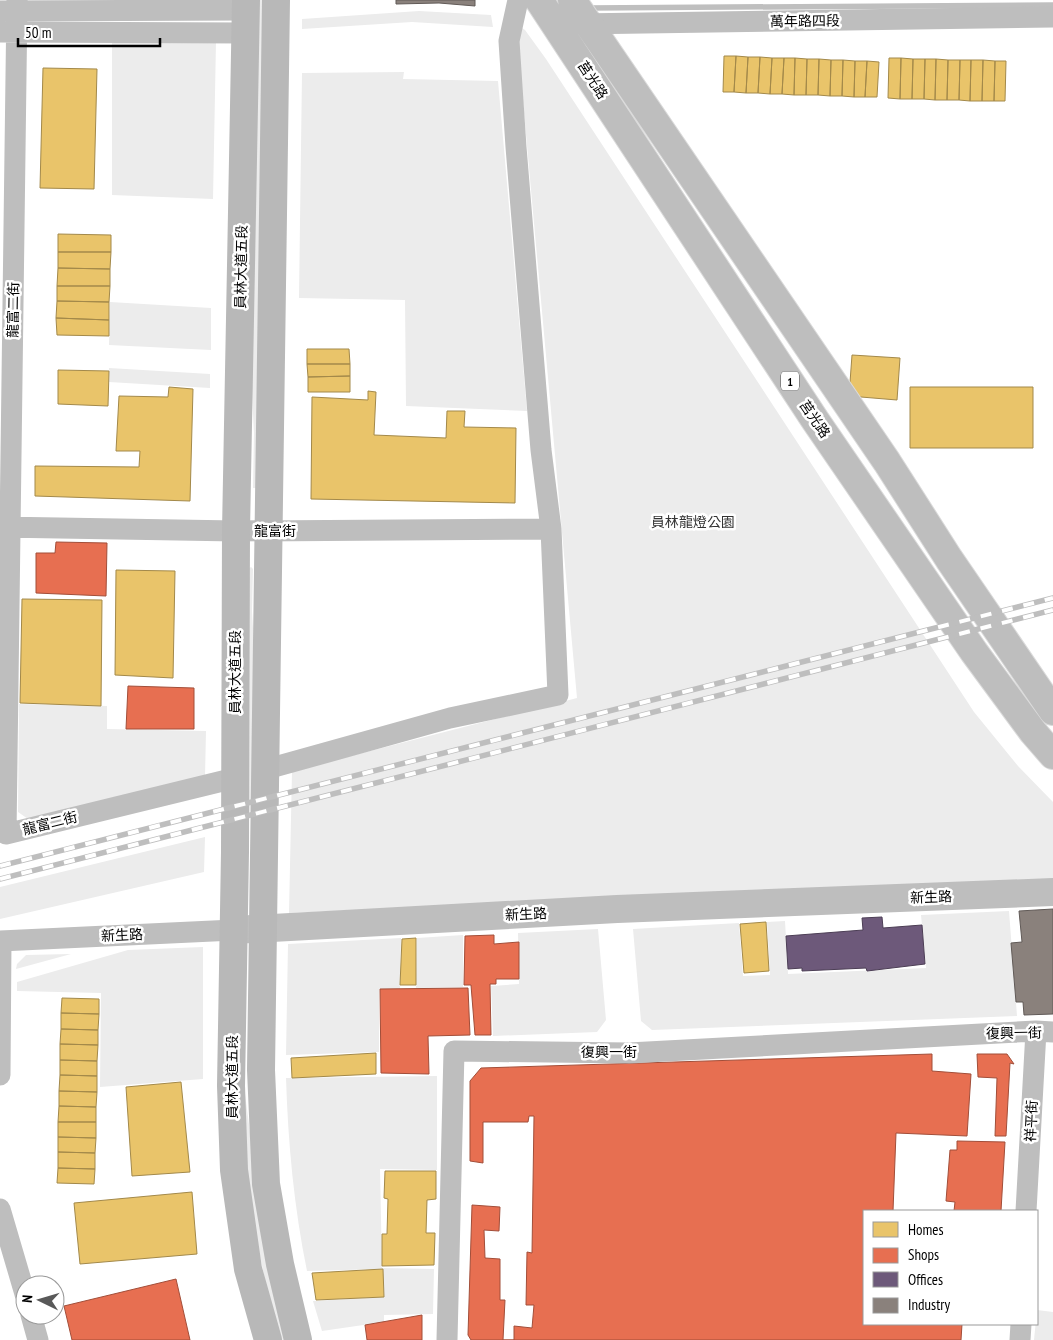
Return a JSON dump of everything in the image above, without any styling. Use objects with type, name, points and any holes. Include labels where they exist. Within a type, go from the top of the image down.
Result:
[{"type":"main road","points":[[276,0],[267,531],[267,768],[262,1070],[266,1184],[280,1264],[298,1340]]},
{"type":"main road","name":"莒光路","points":[[539,0],[557,24],[815,420],[980,660],[1033,732],[1053,755]]},
{"type":"main road","name":"莒光路","points":[[572,0],[702,187],[1053,711]]},
{"type":"main road","name":"員林大道五段","points":[[246,14],[236,532],[234,930],[231,1086],[234,1170],[248,1269],[268,1340]]},
{"type":"main road","name":"新生路","points":[[234,930],[617,909],[1053,892]]},
{"type":"street","points":[[267,768],[450,718],[558,695],[550,529],[541,450],[509,41],[518,0]]},
{"type":"street","points":[[11,7],[246,14]]},
{"type":"street","name":"龍富二街","points":[[11,7],[8,32],[5,527],[6,834],[235,778]]},
{"type":"street","points":[[8,32],[246,14]]},
{"type":"street","name":"萬年路四段","points":[[557,24],[1053,17]]},
{"type":"street","name":"龍富街","points":[[5,527],[236,532],[550,529]]},
{"type":"street","name":"新生路","points":[[1,941],[234,930]]},
{"type":"street","points":[[0,1075],[1,941]]},
{"type":"street","name":"祥平街","points":[[1026,1210],[1044,1032]]},
{"type":"street","name":"復興一街","points":[[447,1340],[454,1051],[629,1053],[1044,1032]]},
{"type":"street","points":[[0,1209],[19,1275]]},
{"type":"street","points":[[34,1325],[38,1340]]},
{"type":"street","points":[[1020,1340],[1021,1325]]},
{"type":"green space","points":[[255,0],[266,0],[258,488],[253,488],[254,433],[251,372]]},
{"type":"green space","points":[[419,11],[491,15],[493,27],[412,22],[302,29],[302,19]]},
{"type":"green space","name":"員林龍燈公園","points":[[516,24],[525,30],[546,59],[974,712],[1018,766],[1053,802],[1053,879],[289,913],[292,771],[577,698]]},
{"type":"green space","points":[[112,38],[216,41],[213,199],[112,195]]},
{"type":"green space","points":[[404,72],[403,79],[498,81],[527,411],[406,406],[405,300],[299,298],[302,73]]},
{"type":"green space","points":[[110,302],[211,308],[211,350],[109,345]]},
{"type":"green space","points":[[109,368],[210,374],[210,388],[109,382]]},
{"type":"green space","points":[[251,567],[253,569],[252,611],[256,679],[251,818],[246,805],[248,569]]},
{"type":"green space","points":[[19,704],[107,706],[107,729],[206,731],[205,777],[31,821],[18,812]]},
{"type":"green space","points":[[205,837],[204,872],[0,919],[0,887]]},
{"type":"green space","points":[[1009,911],[1017,1016],[652,1030],[641,1021],[633,929],[739,923],[743,976],[770,975],[767,922],[785,921],[788,974],[926,968],[921,915]]},
{"type":"green space","points":[[598,929],[606,1020],[597,1032],[493,1036],[491,986],[519,984],[518,933]]},
{"type":"green space","points":[[463,935],[463,987],[416,988],[417,938]]},
{"type":"green space","points":[[401,938],[400,989],[379,989],[379,1052],[286,1055],[288,944]]},
{"type":"green space","points":[[203,947],[203,1079],[100,1087],[101,993],[17,991],[17,982],[128,950]]},
{"type":"green space","points":[[71,954],[16,969],[17,964],[26,955]]},
{"type":"green space","points":[[437,1076],[437,1170],[380,1169],[382,1268],[434,1269],[433,1314],[384,1315],[384,1322],[322,1331],[313,1301],[382,1297],[382,1269],[307,1271],[292,1175],[286,1078]]},
{"type":"green space","points":[[245,1094],[265,1247],[286,1340],[280,1340],[263,1270],[250,1199],[243,1130]]},
{"type":"green space","points":[[1038,1310],[1053,1312],[1053,1340],[1034,1340],[1036,1325],[1038,1325]]},
{"type":"building: Homes","points":[[724,56],[736,56],[734,92],[723,92]]},
{"type":"building: Homes","points":[[736,56],[748,57],[746,93],[734,92]]},
{"type":"building: Homes","points":[[748,57],[760,57],[758,93],[746,93]]},
{"type":"building: Homes","points":[[760,57],[772,58],[770,94],[758,93]]},
{"type":"building: Homes","points":[[772,58],[784,58],[782,94],[770,94]]},
{"type":"building: Homes","points":[[784,58],[795,58],[794,95],[782,94]]},
{"type":"building: Homes","points":[[795,58],[807,59],[806,95],[794,95]]},
{"type":"building: Homes","points":[[889,58],[901,58],[900,99],[888,98]]},
{"type":"building: Homes","points":[[901,58],[913,59],[912,99],[900,99]]},
{"type":"building: Homes","points":[[807,59],[819,59],[818,95],[806,95]]},
{"type":"building: Homes","points":[[819,59],[831,60],[830,96],[818,95]]},
{"type":"building: Homes","points":[[913,59],[925,59],[924,99],[912,99]]},
{"type":"building: Homes","points":[[925,59],[936,59],[935,100],[924,99]]},
{"type":"building: Homes","points":[[936,59],[948,60],[947,100],[935,100]]},
{"type":"building: Homes","points":[[831,60],[843,60],[842,96],[830,96]]},
{"type":"building: Homes","points":[[843,60],[855,61],[854,97],[842,96]]},
{"type":"building: Homes","points":[[948,60],[960,60],[959,100],[947,100]]},
{"type":"building: Homes","points":[[960,60],[971,60],[970,101],[959,100]]},
{"type":"building: Homes","points":[[971,60],[983,60],[982,101],[970,101]]},
{"type":"building: Homes","points":[[983,60],[995,61],[994,101],[982,101]]},
{"type":"building: Homes","points":[[855,61],[867,61],[865,97],[854,97]]},
{"type":"building: Homes","points":[[867,61],[879,62],[877,97],[865,97]]},
{"type":"building: Homes","points":[[995,61],[1006,61],[1005,101],[994,101]]},
{"type":"building: Homes","points":[[43,68],[97,69],[94,189],[40,188]]},
{"type":"building: Homes","points":[[58,234],[111,235],[111,252],[58,252]]},
{"type":"building: Homes","points":[[58,252],[111,252],[110,269],[58,268]]},
{"type":"building: Homes","points":[[58,268],[110,269],[110,286],[57,286]]},
{"type":"building: Homes","points":[[57,286],[110,286],[109,302],[57,301]]},
{"type":"building: Homes","points":[[57,301],[109,302],[109,320],[56,318]]},
{"type":"building: Homes","points":[[56,318],[109,320],[109,336],[57,335]]},
{"type":"building: Homes","points":[[307,349],[349,349],[350,364],[307,364]]},
{"type":"building: Homes","points":[[852,355],[900,358],[897,400],[849,396]]},
{"type":"building: Homes","points":[[307,364],[350,364],[350,376],[308,377]]},
{"type":"building: Homes","points":[[58,370],[109,371],[108,406],[58,404]]},
{"type":"building: Homes","points":[[350,376],[350,392],[308,392],[308,377]]},
{"type":"building: Homes","points":[[169,387],[193,389],[190,501],[35,496],[35,466],[139,467],[140,451],[116,451],[119,396],[168,397]]},
{"type":"building: Homes","points":[[910,387],[1033,387],[1033,448],[910,448]]},
{"type":"building: Homes","points":[[368,391],[376,392],[374,435],[446,438],[447,411],[465,411],[464,427],[516,428],[515,503],[311,499],[312,397],[368,400]]},
{"type":"building: Homes","points":[[116,570],[175,571],[173,678],[115,675]]},
{"type":"building: Homes","points":[[22,599],[102,600],[101,706],[20,703]]},
{"type":"building: Homes","points":[[766,922],[769,971],[744,973],[740,924]]},
{"type":"building: Homes","points":[[416,938],[416,985],[400,985],[402,939]]},
{"type":"building: Homes","points":[[62,998],[99,999],[99,1014],[61,1013]]},
{"type":"building: Homes","points":[[61,1013],[99,1014],[98,1030],[61,1029]]},
{"type":"building: Homes","points":[[61,1029],[98,1030],[98,1045],[60,1044]]},
{"type":"building: Homes","points":[[60,1044],[98,1045],[97,1061],[60,1060]]},
{"type":"building: Homes","points":[[376,1053],[376,1074],[292,1078],[291,1058]]},
{"type":"building: Homes","points":[[60,1060],[97,1061],[97,1076],[60,1075]]},
{"type":"building: Homes","points":[[60,1075],[97,1076],[97,1092],[59,1091]]},
{"type":"building: Homes","points":[[181,1082],[190,1172],[132,1176],[126,1087]]},
{"type":"building: Homes","points":[[59,1091],[97,1092],[96,1107],[59,1106]]},
{"type":"building: Homes","points":[[59,1106],[96,1107],[96,1122],[58,1122]]},
{"type":"building: Homes","points":[[58,1122],[96,1122],[96,1138],[58,1137]]},
{"type":"building: Homes","points":[[58,1137],[96,1138],[95,1153],[58,1152]]},
{"type":"building: Homes","points":[[58,1152],[95,1153],[95,1169],[58,1168]]},
{"type":"building: Homes","points":[[58,1168],[95,1169],[94,1184],[57,1183]]},
{"type":"building: Homes","points":[[385,1171],[436,1171],[436,1199],[427,1200],[426,1233],[435,1233],[434,1265],[382,1266],[382,1234],[387,1234],[388,1199],[384,1198]]},
{"type":"building: Homes","points":[[192,1192],[197,1254],[80,1264],[74,1203]]},
{"type":"building: Homes","points":[[383,1269],[384,1297],[316,1300],[312,1273]]},
{"type":"building: Shops","points":[[56,542],[107,543],[106,596],[36,593],[36,553],[55,553]]},
{"type":"building: Shops","points":[[128,686],[194,688],[194,729],[126,729]]},
{"type":"building: Shops","points":[[494,935],[494,944],[519,942],[519,979],[496,979],[496,984],[490,984],[491,1035],[475,1035],[471,985],[464,985],[465,936]]},
{"type":"building: Shops","points":[[468,988],[470,1035],[428,1036],[429,1074],[381,1073],[380,989]]},
{"type":"building: Shops","points":[[932,1054],[932,1071],[971,1074],[967,1136],[896,1133],[893,1210],[863,1210],[863,1325],[962,1325],[961,1340],[514,1340],[514,1326],[532,1328],[534,1305],[526,1305],[527,1252],[532,1253],[534,1116],[529,1116],[528,1122],[483,1122],[483,1163],[470,1161],[470,1081],[481,1068]]},
{"type":"building: Shops","points":[[977,1054],[1007,1054],[1014,1064],[1010,1063],[1006,1136],[995,1136],[997,1078],[978,1077]]},
{"type":"building: Shops","points":[[957,1141],[1005,1142],[1001,1210],[954,1210],[955,1202],[946,1201],[950,1150],[957,1150]]},
{"type":"building: Shops","points":[[472,1205],[500,1207],[499,1231],[484,1230],[485,1258],[500,1259],[500,1300],[505,1300],[503,1340],[471,1340],[468,1335]]},
{"type":"building: Shops","points":[[176,1279],[190,1340],[72,1340],[65,1306]]},
{"type":"building: Shops","points":[[422,1315],[422,1340],[367,1340],[365,1325]]},
{"type":"building: Offices","points":[[882,917],[883,928],[922,925],[925,964],[867,971],[866,968],[802,971],[802,968],[788,969],[786,936],[863,930],[862,918]]},
{"type":"building: Industry","points":[[396,0],[475,0],[475,6],[439,3],[396,4]]},
{"type":"building: Industry","points":[[1053,909],[1053,1014],[1024,1015],[1023,1002],[1016,1002],[1011,943],[1022,942],[1019,911]]},
{"type":"waterway","points":[[588,8],[1053,5]]},
{"type":"railway","points":[[0,866],[1053,598]]},
{"type":"railway","points":[[0,879],[1053,610]]}]
